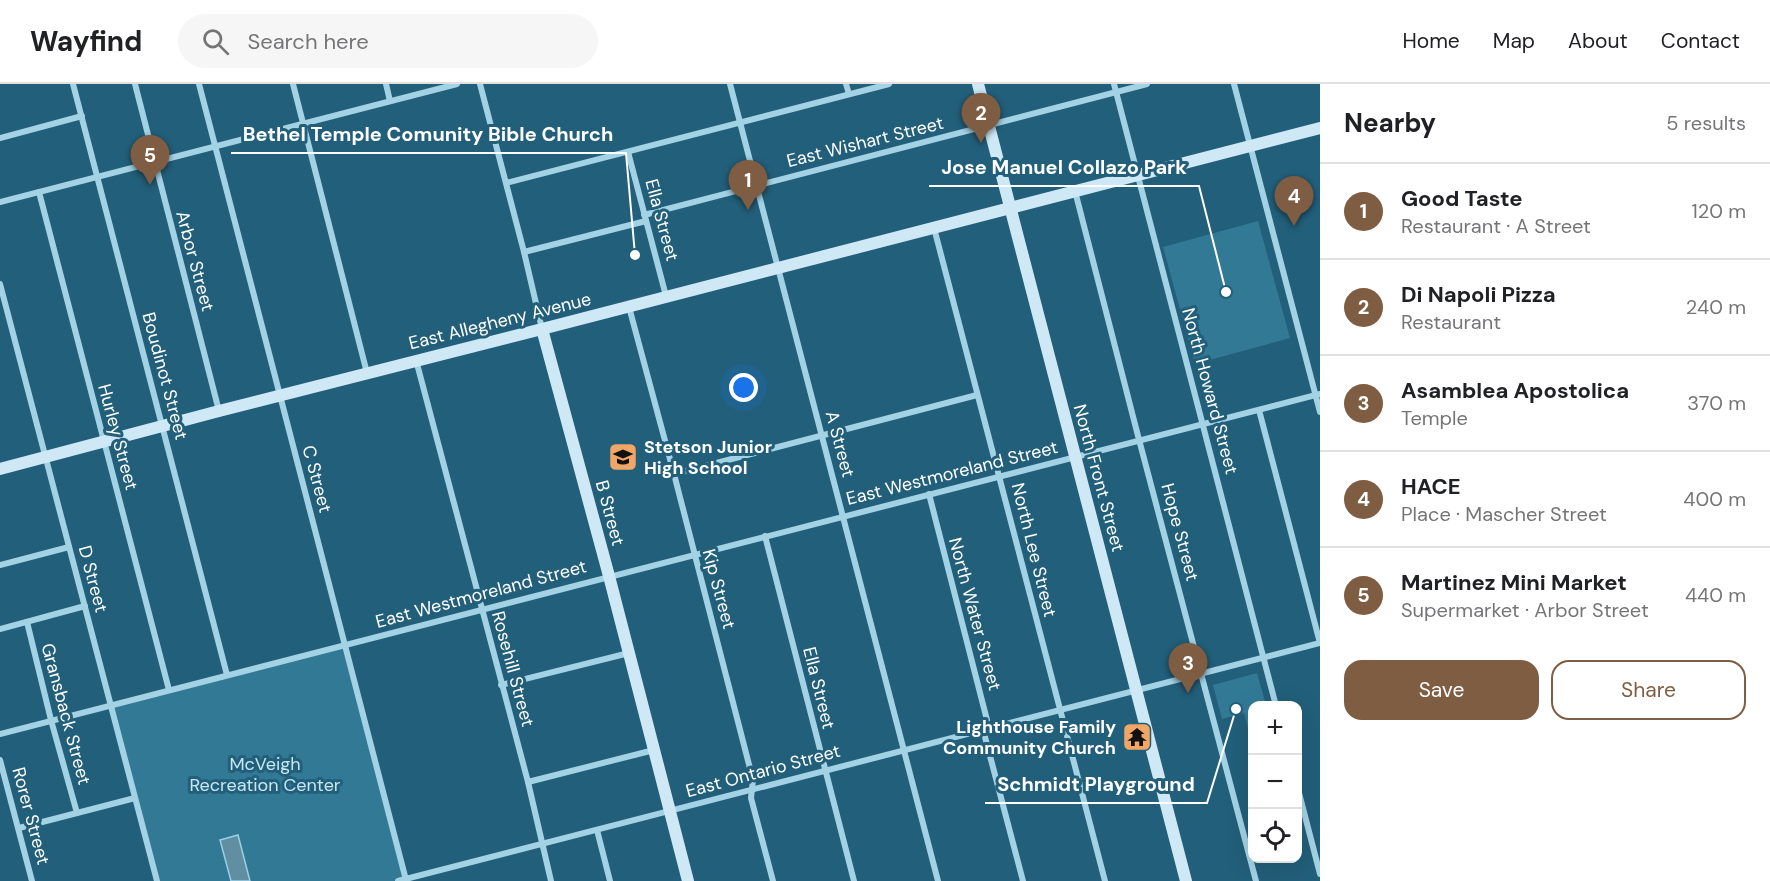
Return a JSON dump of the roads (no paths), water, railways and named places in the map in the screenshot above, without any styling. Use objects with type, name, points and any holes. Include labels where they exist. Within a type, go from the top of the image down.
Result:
[{"type":"main road","name":"North Front Street","points":[[978,84],[1186,881]]},
{"type":"main road","name":"East Allegheny Avenue","points":[[0,469],[279,395],[1320,128]]},
{"type":"main road","name":"B Street","points":[[542,329],[688,881]]},
{"type":"street","name":"Boudinot Street","points":[[74,84],[227,675]]},
{"type":"street","name":"Arbor Street","points":[[135,84],[219,411]]},
{"type":"street","name":"C Street","points":[[199,84],[406,880]]},
{"type":"street","points":[[293,84],[367,373]]},
{"type":"street","points":[[386,84],[390,101]]},
{"type":"street","points":[[0,202],[457,84]]},
{"type":"street","name":"B Street","points":[[480,84],[542,329]]},
{"type":"street","name":"A Street","points":[[730,84],[938,881]]},
{"type":"street","points":[[846,84],[849,94]]},
{"type":"street","points":[[506,183],[889,84]]},
{"type":"street","name":"North Howard Street","points":[[1114,84],[1275,701]]},
{"type":"street","name":"East Wishart Street","points":[[524,252],[757,185],[1147,84]]},
{"type":"street","points":[[1234,84],[1318,394],[1320,412]]},
{"type":"street","points":[[0,138],[82,116]]},
{"type":"street","name":"Ella Street","points":[[628,152],[666,296]]},
{"type":"street","name":"Hope Street","points":[[1075,190],[1256,881]]},
{"type":"street","name":"Hurley Street","points":[[39,192],[169,690]]},
{"type":"street","name":"North Lee Street","points":[[934,227],[1105,881]]},
{"type":"street","name":"D Street","points":[[0,284],[157,881]]},
{"type":"street","name":"Kip Street","points":[[629,306],[753,780],[751,798],[773,881]]},
{"type":"street","name":"Rosehill Street","points":[[416,360],[528,782],[551,881]]},
{"type":"street","points":[[674,474],[977,394]]},
{"type":"street","name":"East Westmoreland Street","points":[[0,734],[1318,394]]},
{"type":"street","points":[[1259,410],[1320,643]]},
{"type":"street","name":"North Water Street","points":[[928,494],[987,720],[985,737],[1023,881]]},
{"type":"street","name":"Ella Street","points":[[765,536],[854,881]]},
{"type":"street","points":[[0,565],[69,547]]},
{"type":"street","points":[[0,629],[85,606]]},
{"type":"street","name":"Gransback Street","points":[[27,621],[77,813]]},
{"type":"street","name":"East Ontario Street","points":[[398,881],[1320,643]]},
{"type":"street","points":[[501,685],[629,653]]},
{"type":"street","points":[[528,782],[654,750]]},
{"type":"street","name":"Rorer Street","points":[[0,760],[32,881]]},
{"type":"street","points":[[19,828],[135,798]]},
{"type":"street","points":[[1302,804],[1320,874]]},
{"type":"street","points":[[597,830],[610,881]]},
{"type":"place","name":"Di Napoli Pizza","points":[[981,143]]},
{"type":"place","name":"Martinez Mini Market","points":[[150,185]]},
{"type":"place","name":"Good Taste","points":[[748,210]]},
{"type":"place","name":"HACE","points":[[1294,226]]},
{"type":"place","name":"Bethel Temple Comunity Bible Church","points":[[635,255]]},
{"type":"place","name":"Jose Manuel Collazo Park","points":[[1226,292]]},
{"type":"place","name":"Stetson Junior High School","points":[[623,457]]},
{"type":"place","name":"Asamblea Apostolica","points":[[1188,693]]},
{"type":"place","name":"Schmidt Playground","points":[[1236,709]]},
{"type":"place","name":"Lighthouse Family Community Church","points":[[1137,737]]},
{"type":"park label","name":"McVeigh Recreation Center","points":[[265,774]]}]
